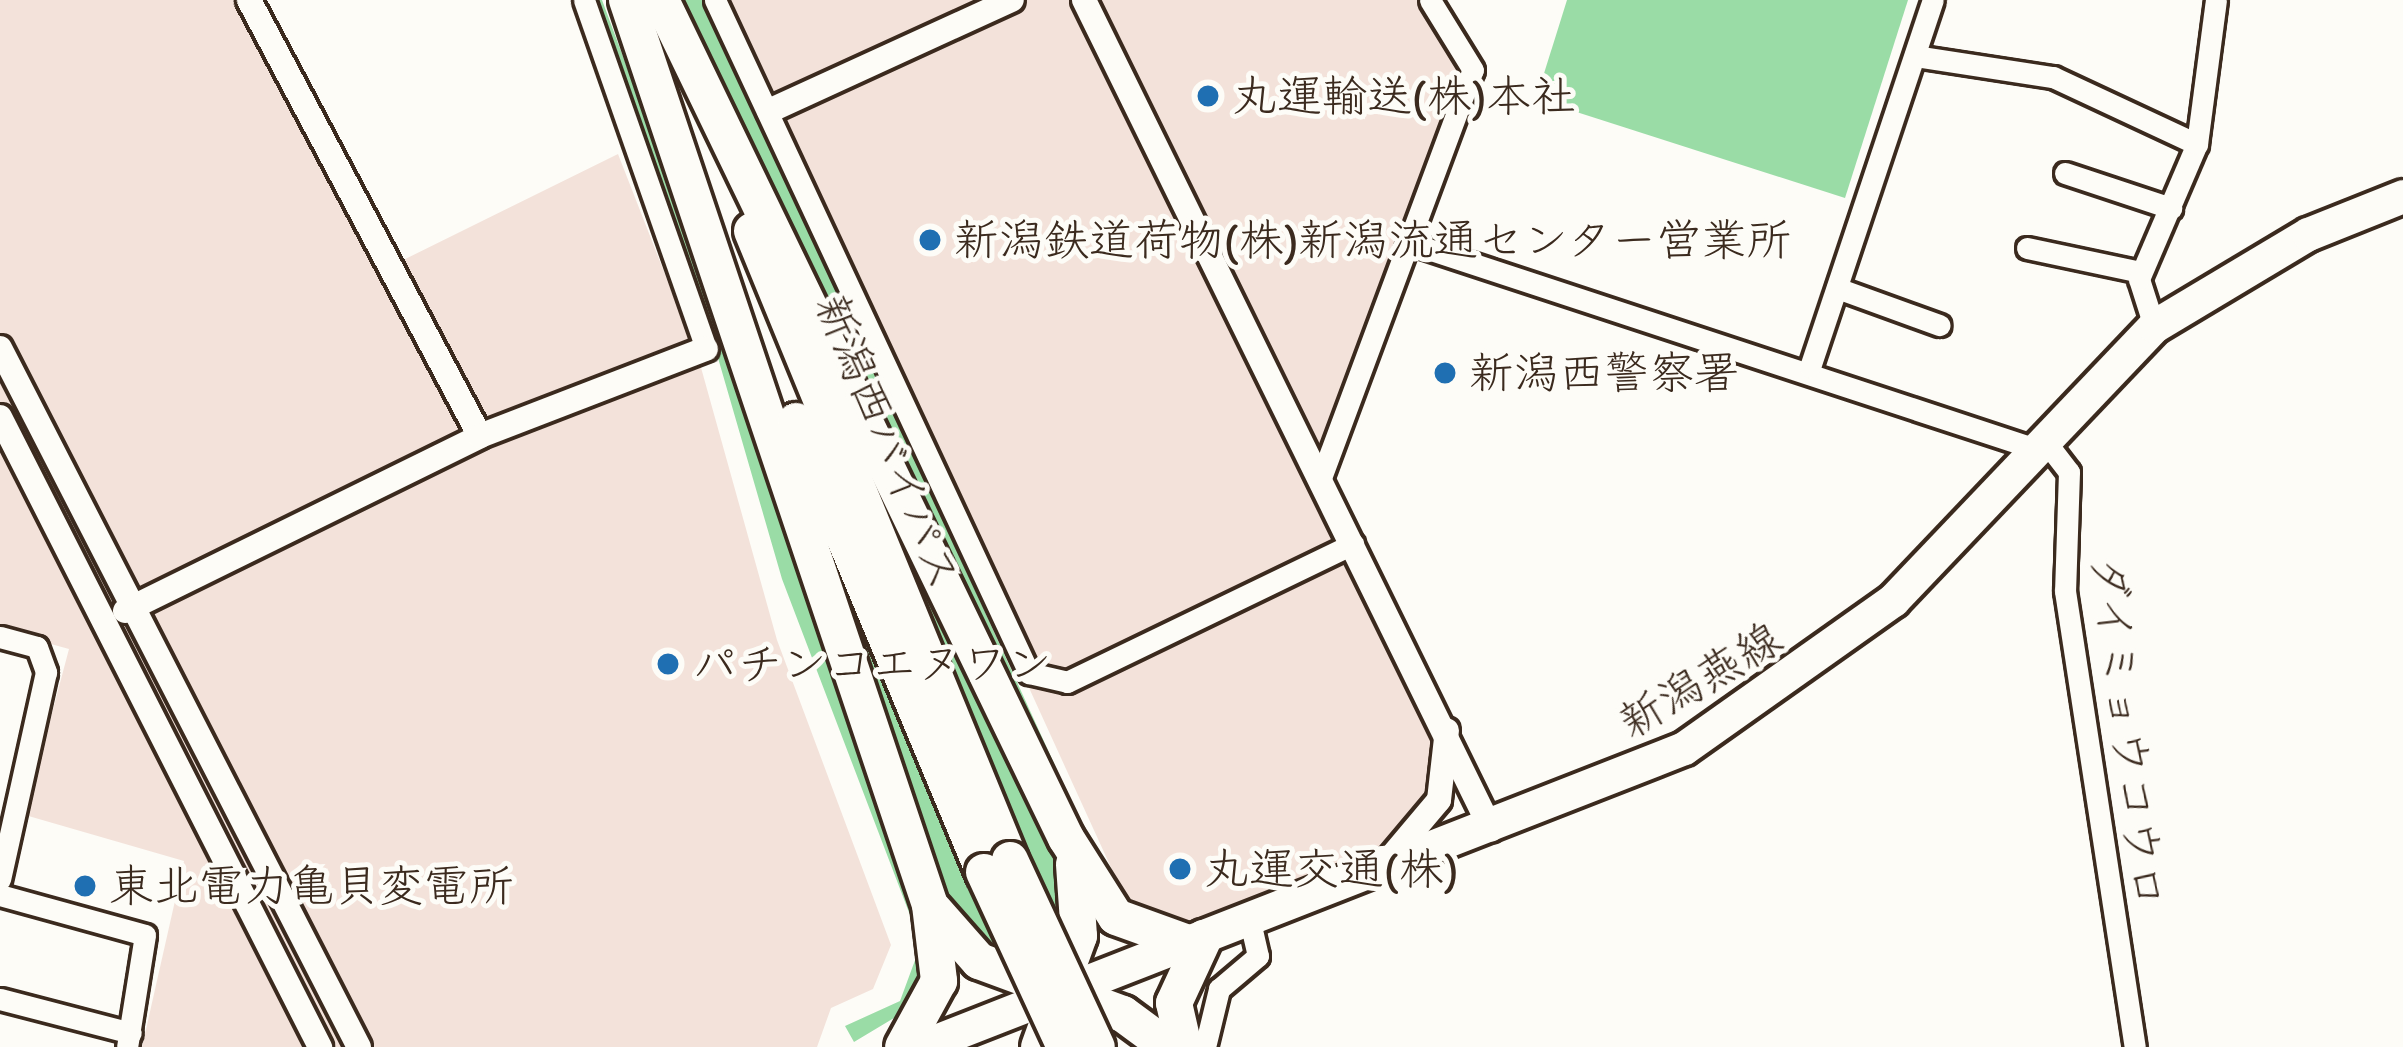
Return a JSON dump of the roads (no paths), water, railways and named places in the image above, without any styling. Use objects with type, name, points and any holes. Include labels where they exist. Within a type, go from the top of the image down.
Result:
[{"type":"highway","name":"新潟西バイパス","points":[[627,0],[997,866],[1097,1047]]},
{"type":"highway","points":[[627,0],[930,905],[939,981],[903,1047]]},
{"type":"highway","name":"新潟西バイパス","points":[[660,0],[1064,1047]]},
{"type":"highway","points":[[660,0],[1066,838],[1116,917],[1197,941],[1174,1003],[1184,1047]]},
{"type":"highway","points":[[1039,1047],[1060,996],[1082,919],[1066,838]]},
{"type":"highway","points":[[930,905],[980,961],[1060,996],[1123,1014],[1168,1047]]},
{"type":"main road","name":"新潟燕線","points":[[920,1047],[1637,772],[1800,676],[1893,600],[2038,442],[2154,326],[2289,244],[2403,196]]},
{"type":"street","points":[[248,0],[480,436]]},
{"type":"street","points":[[106,619],[480,436],[706,349],[584,0]]},
{"type":"street","points":[[715,0],[1037,680],[1067,682],[1353,544]]},
{"type":"street","points":[[769,111],[1012,0]]},
{"type":"street","points":[[1084,0],[1447,730],[1491,829]]},
{"type":"street","points":[[1322,476],[1415,245],[1473,70],[1430,0]]},
{"type":"street","points":[[1810,368],[1933,0]]},
{"type":"street","points":[[2154,326],[2141,272],[2197,144],[2216,0]]},
{"type":"street","points":[[1915,56],[2054,77],[2197,144]]},
{"type":"street","points":[[2065,172],[2171,208]]},
{"type":"street","points":[[1415,245],[2038,442]]},
{"type":"street","points":[[2027,248],[2141,272]]},
{"type":"street","points":[[1837,288],[1939,326]]},
{"type":"street","points":[[0,348],[359,1047]]},
{"type":"street","points":[[0,417],[320,1047]]},
{"type":"street","name":"ダイミョウコウロ","points":[[2038,442],[2069,472],[2066,591],[2135,1047]]},
{"type":"street","points":[[0,637],[37,647],[46,673],[0,879]]},
{"type":"street","points":[[1380,869],[1438,800],[1447,730]]},
{"type":"street","points":[[0,895],[145,935],[129,1040],[0,999]]},
{"type":"street","points":[[1204,1047],[1219,989],[1258,956],[1250,920]]},
{"type":"place","name":"丸運輸送(株)本社","points":[[1208,96]]},
{"type":"place","name":"新潟鉄道荷物(株)新潟流通センター営業所","points":[[930,240]]},
{"type":"place","name":"新潟西警察署","points":[[1445,373]]},
{"type":"place","name":"パチンコエヌワン","points":[[668,664]]},
{"type":"place","name":"丸運交通(株)","points":[[1180,869]]},
{"type":"place","name":"東北電力亀貝変電所","points":[[85,886]]}]
